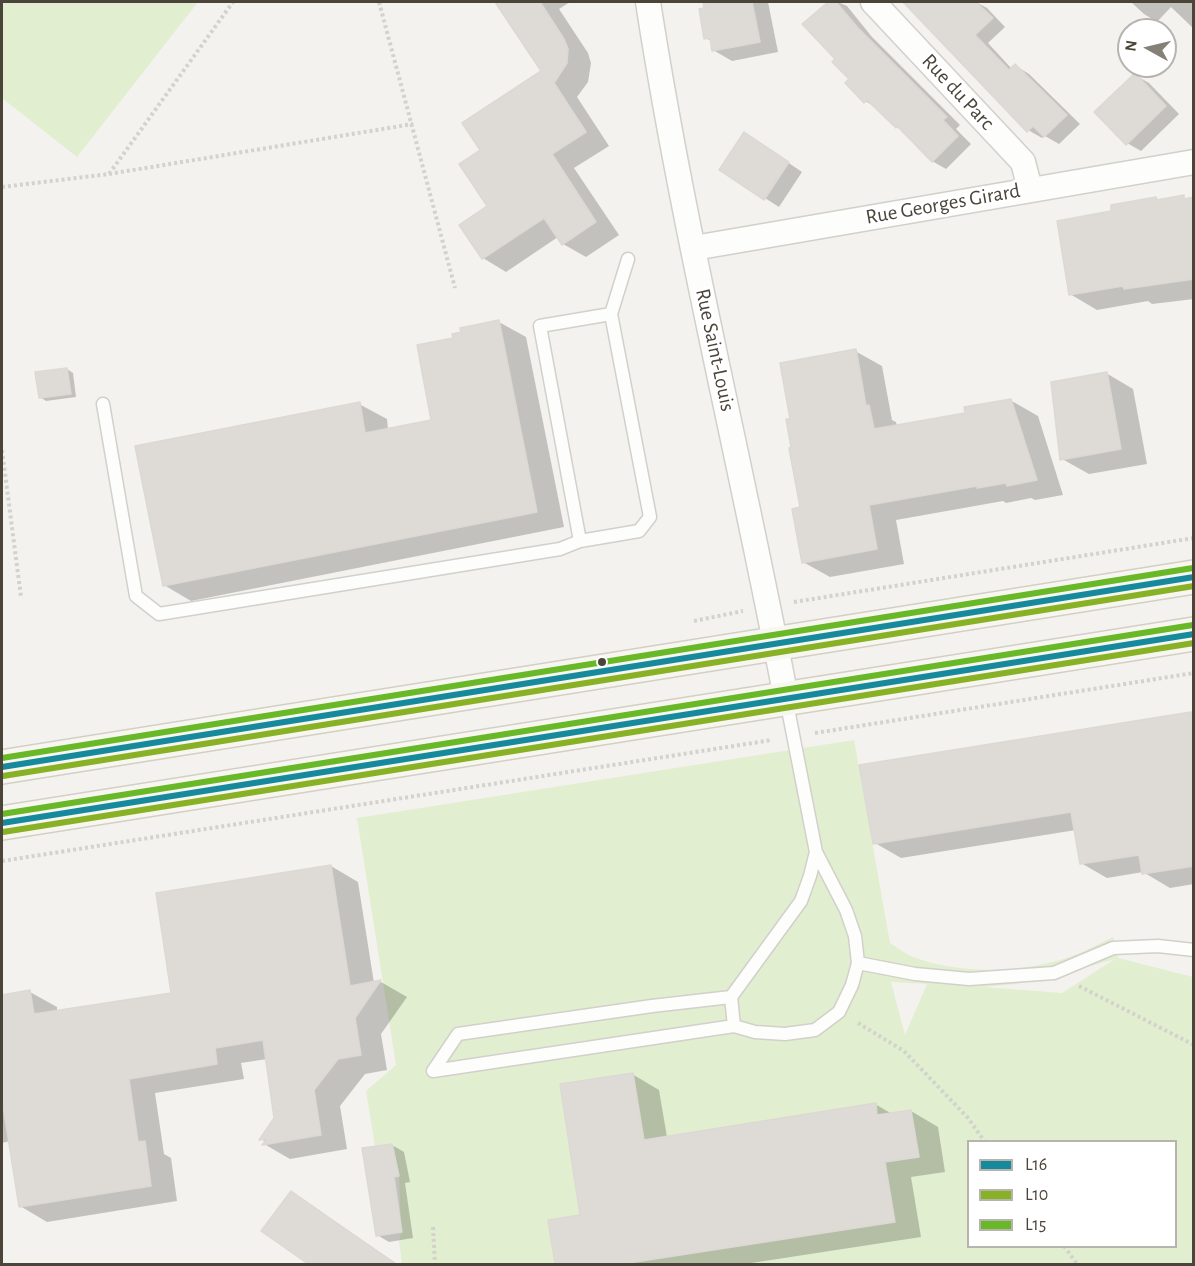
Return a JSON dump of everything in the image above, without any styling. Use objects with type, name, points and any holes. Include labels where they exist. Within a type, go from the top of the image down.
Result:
[{"type":"main road","points":[[2,767],[1194,577]]},
{"type":"main road","points":[[2,823],[1194,634]]},
{"type":"street","name":"Rue Saint-Louis","points":[[648,2],[657,60],[694,248],[786,698]]},
{"type":"street","name":"Rue du Parc","points":[[873,2],[1023,162],[1030,189]]},
{"type":"street","name":"Rue Georges Girard","points":[[694,248],[1194,162]]},
{"type":"lane","points":[[103,404],[136,596],[159,614],[560,549],[580,541],[639,531],[650,517],[611,314],[628,259]]},
{"type":"lane","points":[[580,541],[540,326],[611,314]]},
{"type":"lane","points":[[731,997],[458,1034],[433,1071],[734,1026],[755,1032],[785,1034],[815,1030],[839,1012],[852,985],[858,963],[855,936],[846,910],[816,852],[786,698]]},
{"type":"lane","points":[[734,1026],[731,997],[801,901],[816,852]]},
{"type":"lane","points":[[858,963],[915,974],[969,979],[1054,973],[1113,948],[1158,946],[1194,950]]},
{"type":"path","points":[[109,174],[233,2]]},
{"type":"path","points":[[379,2],[455,288]]},
{"type":"path","points":[[2,188],[109,174],[413,124]]},
{"type":"path","points":[[2,450],[21,597]]},
{"type":"path","points":[[790,602],[1194,538]]},
{"type":"path","points":[[2,861],[1194,673]]},
{"type":"path","points":[[1054,973],[1194,1045]]},
{"type":"path","points":[[839,1012],[904,1051],[968,1118],[984,1140]]},
{"type":"path","points":[[433,1227],[435,1264]]},
{"type":"path","points":[[1065,1248],[1077,1264]]},
{"type":"green space","points":[[2,2],[198,2],[77,157],[2,98]]},
{"type":"green space","points":[[854,740],[890,943],[910,956],[933,963],[953,967],[997,970],[1041,965],[1061,960],[1113,937],[1118,958],[1193,977],[1193,1264],[402,1264],[399,1241],[401,1233],[399,1177],[394,1145],[375,1146],[366,1091],[396,1065],[357,818]],"holes":[[[1115,959],[1062,993],[983,987],[1017,984]],[[891,982],[927,984],[905,1035]]]},
{"type":"building","points":[[495,2],[540,2],[564,39],[568,49],[567,63],[554,83],[586,132],[552,154],[596,222],[562,245],[544,218],[482,259],[459,225],[487,206],[459,164],[480,150],[462,123],[541,71]]},
{"type":"building","points":[[703,2],[752,2],[760,42],[712,51],[710,38],[704,39],[699,9],[704,8]]},
{"type":"building","points":[[828,2],[836,2],[858,28],[947,117],[943,120],[958,136],[932,162],[897,126],[896,128],[867,100],[864,103],[845,83],[849,79],[832,62],[835,59],[802,24]]},
{"type":"building","points":[[903,2],[976,2],[993,18],[975,35],[1009,70],[1015,64],[1067,115],[1044,137],[1033,126],[1027,132]]},
{"type":"building","points":[[1130,78],[1140,78],[1166,106],[1126,145],[1094,112]]},
{"type":"building","points":[[744,132],[789,162],[764,200],[719,170]]},
{"type":"building","points":[[1184,195],[1184,199],[1194,197],[1194,279],[1124,289],[1123,286],[1069,295],[1057,221],[1111,211],[1111,205],[1156,197],[1157,200]]},
{"type":"building","points":[[499,320],[537,512],[163,586],[135,446],[360,402],[365,433],[431,420],[417,345],[453,338],[452,334],[461,332],[460,328]]},
{"type":"building","points":[[856,349],[866,406],[869,405],[874,429],[965,413],[964,407],[1011,399],[1037,480],[1007,486],[1006,483],[977,488],[977,486],[869,505],[877,549],[802,563],[792,509],[800,507],[789,448],[791,447],[786,419],[790,419],[780,363]]},
{"type":"building","points":[[67,368],[71,394],[39,398],[35,372]]},
{"type":"building","points":[[1107,372],[1121,449],[1060,460],[1051,382]]},
{"type":"building","points":[[1191,712],[1194,727],[1194,866],[1142,874],[1139,855],[1080,864],[1071,812],[873,844],[859,765]]},
{"type":"building","points":[[331,865],[350,986],[381,980],[355,1018],[361,1055],[338,1059],[314,1090],[321,1135],[262,1145],[267,1139],[259,1140],[274,1118],[263,1040],[215,1048],[217,1064],[129,1079],[138,1142],[145,1141],[151,1186],[19,1207],[2,1099],[2,995],[30,990],[34,1014],[171,993],[156,893]]},
{"type":"building","points":[[633,1073],[644,1140],[876,1103],[877,1115],[911,1110],[919,1157],[885,1162],[895,1222],[622,1264],[555,1264],[548,1220],[580,1215],[560,1084]]},
{"type":"building","points":[[392,1144],[399,1176],[394,1177],[402,1232],[376,1236],[362,1148]]},
{"type":"building","points":[[291,1191],[396,1264],[308,1264],[261,1231]]},
{"type":"transit line","name":"L15","points":[[2,758],[1193,568]]},
{"type":"transit line","name":"L16","points":[[2,767],[1194,577]]},
{"type":"transit line","name":"L10","points":[[3,776],[1194,586]]},
{"type":"transit line","name":"L15","points":[[2,814],[1193,625]]},
{"type":"transit line","name":"L16","points":[[2,823],[1194,634]]},
{"type":"transit line","name":"L10","points":[[3,832],[1194,643]]}]
